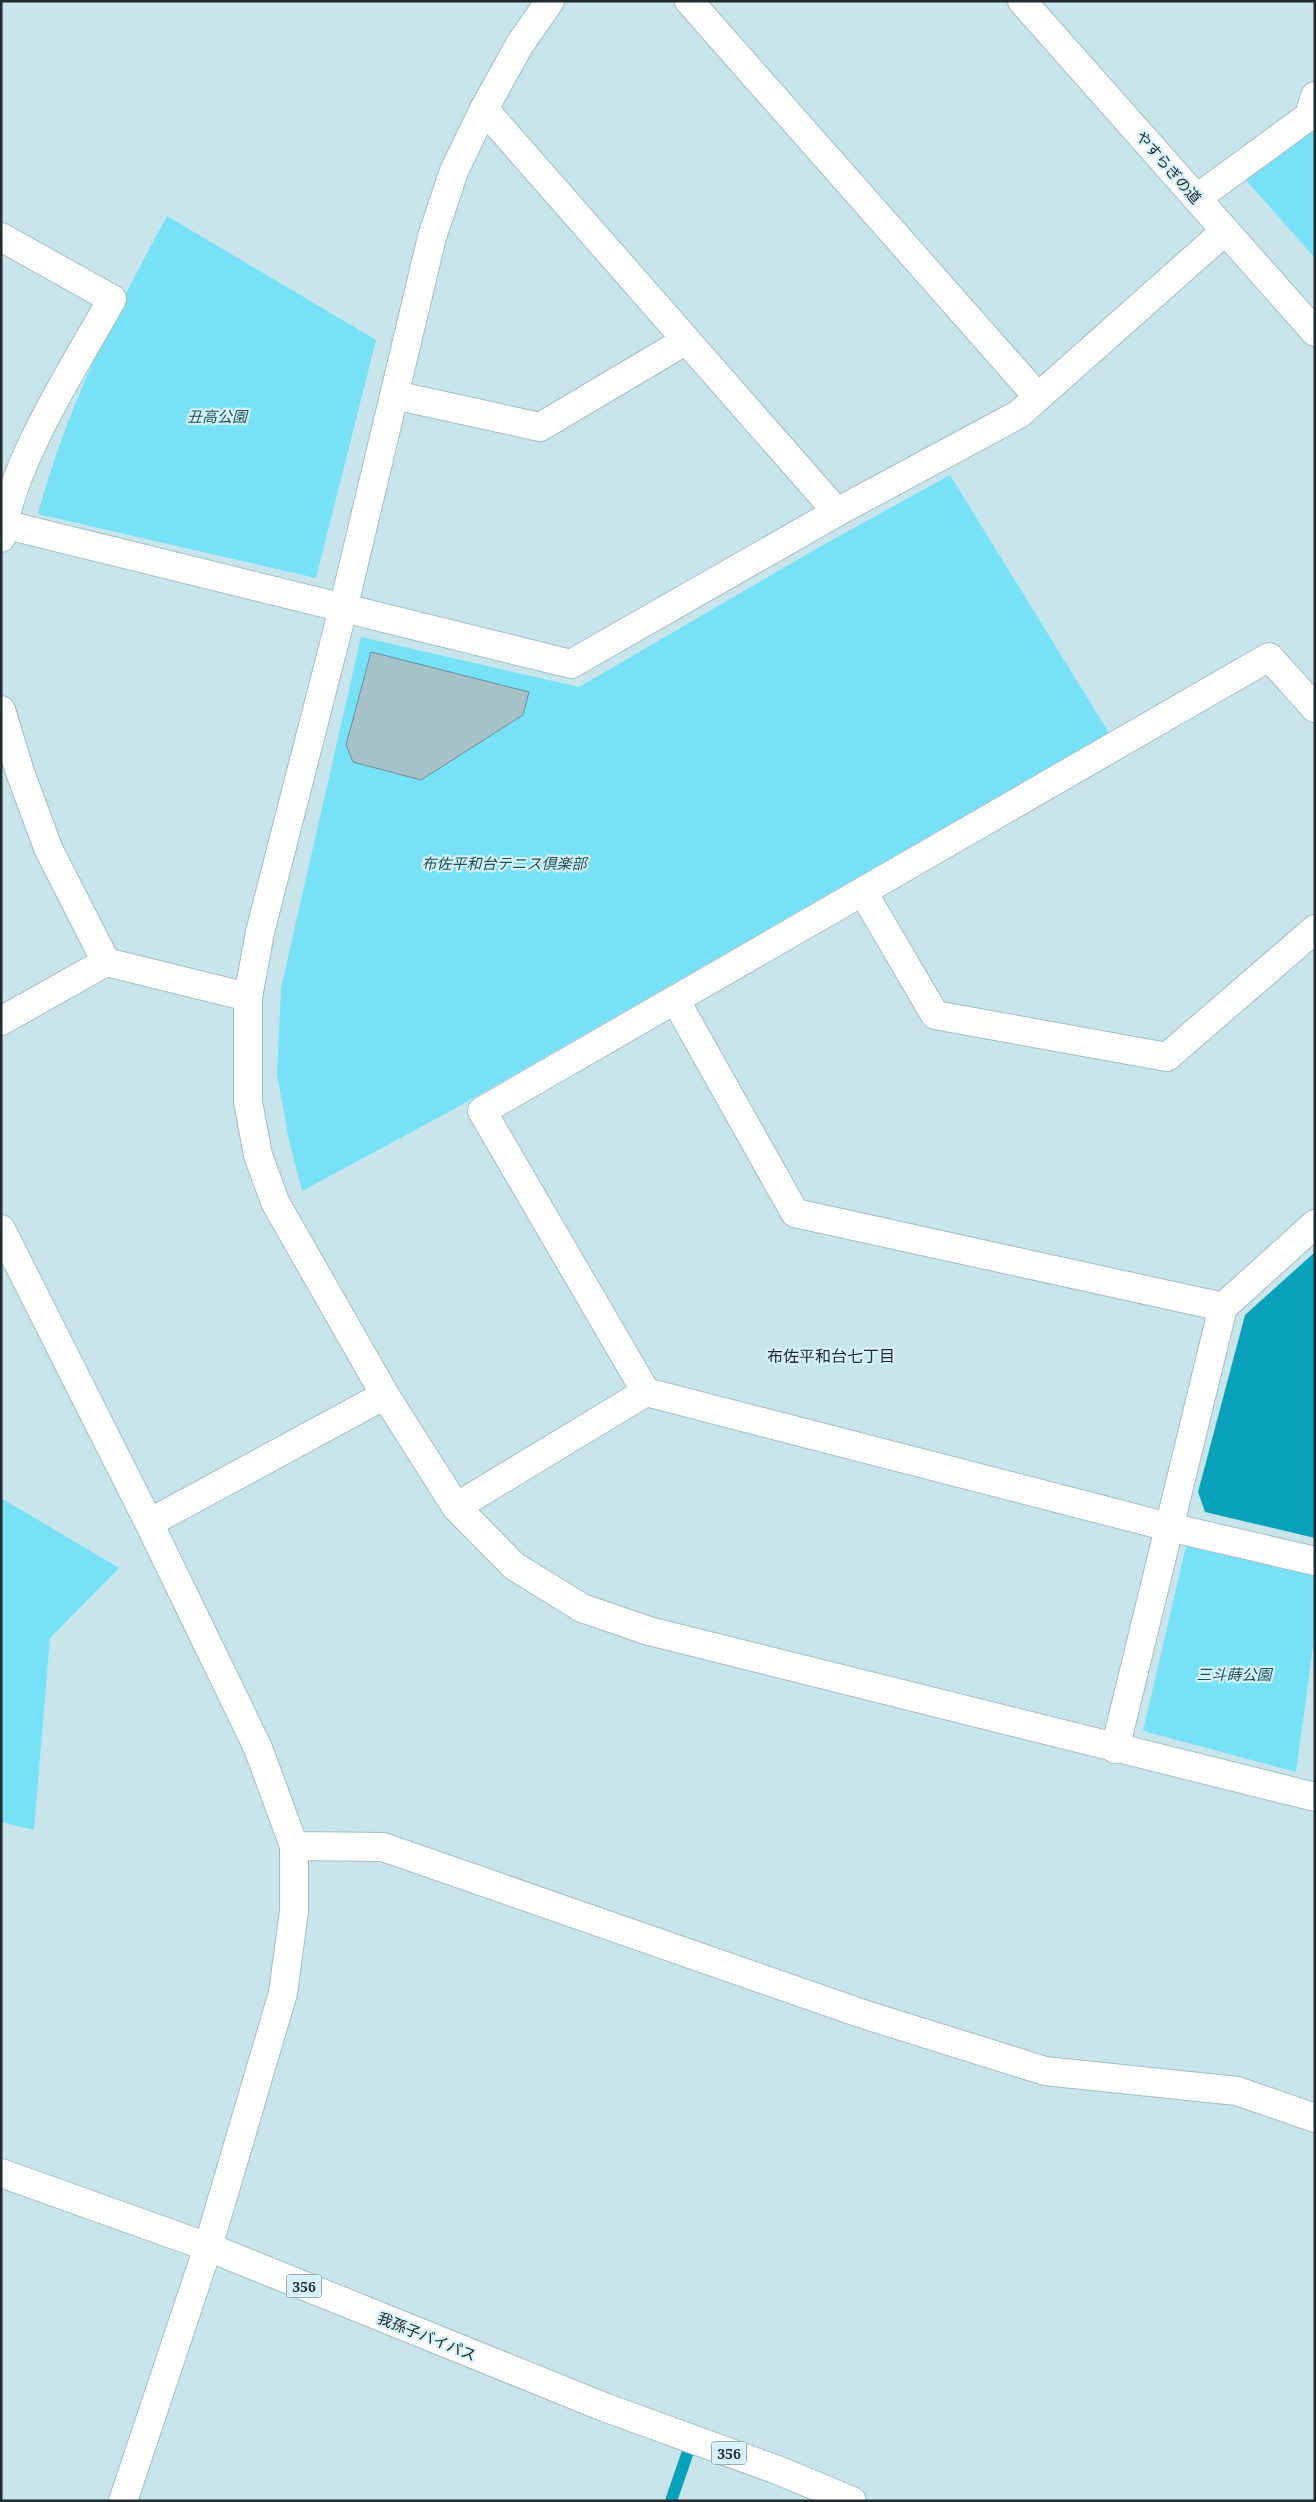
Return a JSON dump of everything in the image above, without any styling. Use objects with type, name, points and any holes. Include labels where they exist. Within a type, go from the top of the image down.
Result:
[{"type":"main road","points":[[550,1],[520,44],[484,109],[454,171],[432,237],[343,609],[260,932],[248,997],[248,1102],[258,1155],[275,1202],[385,1395],[456,1507],[514,1566],[582,1608],[649,1631],[1115,1749],[1315,1797]]},
{"type":"main road","points":[[689,1],[1038,397]]},
{"type":"main road","name":"やすらぎの道","points":[[1022,1],[1197,198],[1224,232],[1315,332]]},
{"type":"main road","points":[[1197,198],[1309,116],[1315,96]]},
{"type":"main road","points":[[484,109],[685,341],[837,512]]},
{"type":"main road","points":[[1,237],[112,299],[52,407],[20,472],[2,531],[343,609],[571,664],[837,512],[1019,414],[1224,232]]},
{"type":"main road","points":[[394,395],[540,428],[685,341]]},
{"type":"main road","points":[[1315,708],[1269,657],[676,1001],[482,1111],[646,1392],[1169,1527],[1315,1561]]},
{"type":"main road","points":[[1,710],[20,772],[48,848],[106,962]]},
{"type":"main road","points":[[863,892],[935,1015],[1167,1057],[1315,929]]},
{"type":"main road","points":[[1,1021],[106,962],[248,997]]},
{"type":"main road","points":[[676,1001],[795,1213],[1223,1307]]},
{"type":"main road","points":[[1115,1749],[1223,1307],[1315,1224]]},
{"type":"main road","points":[[1,1229],[149,1522],[258,1748],[294,1846],[294,1911],[283,1993],[208,2247],[124,2501]]},
{"type":"main road","points":[[456,1507],[646,1392]]},
{"type":"main road","points":[[149,1522],[385,1395]]},
{"type":"main road","points":[[294,1846],[383,1846],[863,2014],[1045,2071],[1236,2091],[1315,2118]]},
{"type":"main road","name":"我孫子バイパス","points":[[1,2173],[208,2247],[604,2407],[780,2472],[852,2501]]},
{"type":"green space","points":[[1315,124],[1315,258],[1244,178]]},
{"type":"green space","name":"丑高公園","points":[[167,216],[376,340],[316,578],[38,514],[49,475],[77,399],[111,324]]},
{"type":"green space","name":"布佐平和台テニス倶楽部","points":[[950,475],[1109,733],[456,1108],[302,1191],[289,1140],[277,1075],[281,988],[361,637],[579,687],[823,545]]},
{"type":"green space","points":[[1,1498],[119,1568],[50,1638],[34,1830],[1,1822]]},
{"type":"green space","name":"三斗蒔公園","points":[[1187,1542],[1315,1574],[1315,1632],[1296,1772],[1143,1731]]},
{"type":"shaded area","points":[[1315,1252],[1315,1538],[1205,1512],[1198,1492],[1245,1315]]},
{"type":"building","points":[[371,652],[529,692],[523,715],[421,780],[353,762],[346,745]]},
{"type":"waterway","points":[[671,2501],[693,2437]]},
{"type":"district","name":"布佐平和台七丁目","points":[[831,1356]]}]
